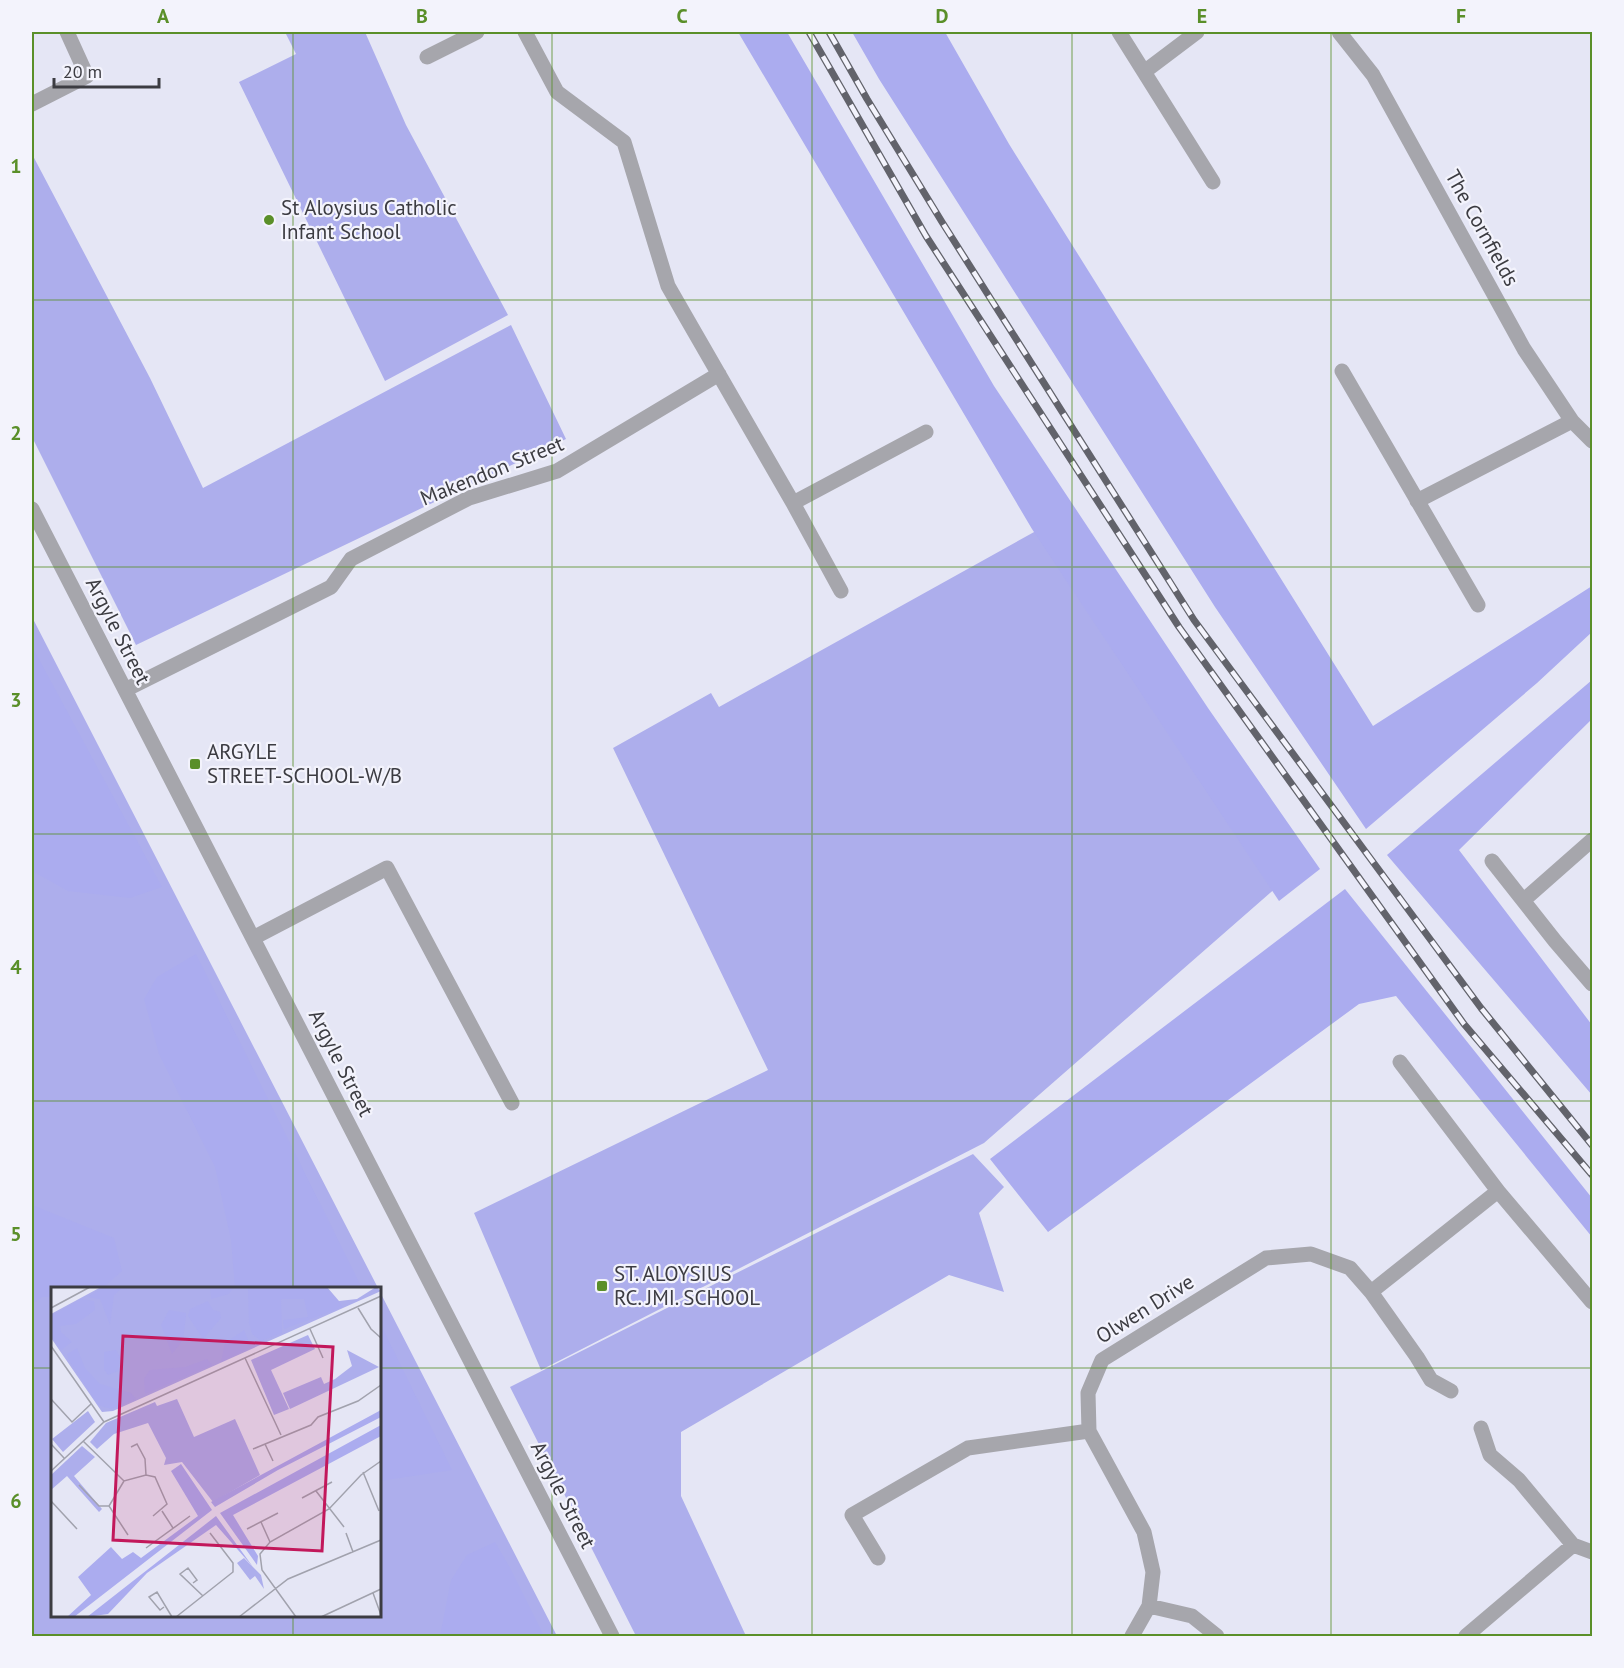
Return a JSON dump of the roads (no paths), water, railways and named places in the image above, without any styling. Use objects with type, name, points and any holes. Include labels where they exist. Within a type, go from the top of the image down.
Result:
[{"type":"street","points":[[32,104],[87,76],[67,32]]},
{"type":"street","points":[[428,57],[477,32]]},
{"type":"street","points":[[525,32],[557,92],[624,142],[668,286],[841,591]]},
{"type":"street","points":[[1119,32],[1213,182]]},
{"type":"street","points":[[1144,72],[1197,32]]},
{"type":"street","name":"The Cornfields","points":[[1340,32],[1373,75],[1524,349],[1572,421],[1593,441]]},
{"type":"street","points":[[1342,371],[1478,605]]},
{"type":"street","name":"Makendon Street","points":[[125,690],[331,587],[351,559],[469,498],[557,471],[719,374]]},
{"type":"street","points":[[1417,501],[1572,421]]},
{"type":"street","points":[[793,503],[926,432]]},
{"type":"street","name":"Argyle Street","points":[[32,509],[612,1636]]},
{"type":"street","points":[[1524,900],[1593,840]]},
{"type":"street","points":[[1492,861],[1555,941],[1593,984]]},
{"type":"street","points":[[253,938],[387,868],[512,1102]]},
{"type":"street","points":[[1400,1062],[1498,1191],[1593,1302]]},
{"type":"street","points":[[1371,1292],[1498,1191]]},
{"type":"street","name":"Olwen Drive","points":[[1132,1636],[1149,1606],[1153,1572],[1143,1532],[1089,1431],[1088,1393],[1102,1360],[1266,1258],[1311,1254],[1350,1268],[1371,1292],[1431,1380],[1450,1391]]},
{"type":"street","points":[[1480,1428],[1490,1455],[1520,1480],[1573,1545],[1593,1552]]},
{"type":"street","points":[[878,1558],[852,1515],[968,1448],[1089,1431]]},
{"type":"street","points":[[1466,1636],[1573,1545]]},
{"type":"street","points":[[1149,1606],[1192,1616],[1217,1636]]},
{"type":"railway","points":[[809,32],[926,236],[1179,627],[1464,1024],[1592,1175]]},
{"type":"railway","points":[[829,32],[942,222],[1194,620],[1481,1008],[1592,1145]]},
{"type":"place","name":"St Aloysius Catholic Infant School","points":[[269,220]]},
{"type":"place","name":"ARGYLE STREET-SCHOOL-W/B","points":[[195,764]]},
{"type":"place","name":"ST. ALOYSIUS RC. JMI. SCHOOL","points":[[602,1286]]}]
